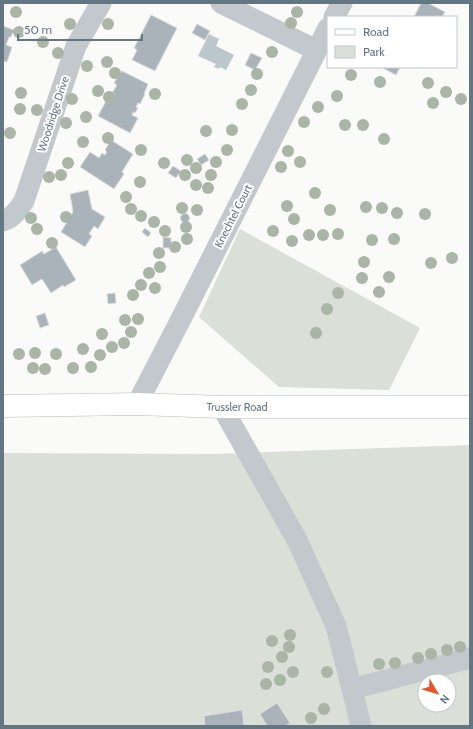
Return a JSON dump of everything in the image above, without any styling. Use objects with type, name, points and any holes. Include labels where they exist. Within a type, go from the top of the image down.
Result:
[{"type":"main road","name":"Trussler Road","points":[[3,406],[137,404],[222,407],[470,407]]},
{"type":"street","name":"Woodridge Drive","points":[[3,221],[7,220],[16,212],[24,201],[76,46],[101,3]]},
{"type":"street","points":[[221,3],[316,50]]},
{"type":"street","points":[[335,16],[342,3]]},
{"type":"street","name":"Knechtel Court","points":[[137,404],[327,30]]},
{"type":"street","points":[[222,407],[297,540],[336,626],[361,726]]},
{"type":"street","points":[[352,689],[470,658]]},
{"type":"green space","points":[[240,229],[420,328],[389,390],[279,387],[199,317]]},
{"type":"green space","points":[[470,445],[470,726],[3,726],[3,453],[212,454]]},
{"type":"shaded area","points":[[209,34],[219,39],[216,46],[234,55],[226,70],[220,67],[219,69],[214,67],[216,64],[198,56]]},
{"type":"building","points":[[421,3],[428,3],[445,12],[443,16],[414,16]]},
{"type":"building","points":[[151,15],[177,28],[155,71],[132,60],[137,50],[134,48]]},
{"type":"building","points":[[197,24],[210,31],[205,40],[192,33]]},
{"type":"building","points":[[3,26],[14,30],[6,45],[12,47],[7,62],[3,61]]},
{"type":"building","points":[[251,53],[262,58],[255,70],[245,65]]},
{"type":"building","points":[[383,68],[400,68],[396,75]]},
{"type":"building","points":[[122,71],[148,84],[140,104],[138,103],[136,107],[138,108],[135,113],[133,112],[132,115],[138,118],[130,133],[98,116],[106,101],[110,103],[115,94],[112,93],[117,85],[114,83]]},
{"type":"building","points":[[111,140],[133,154],[122,172],[124,174],[114,189],[80,167],[90,152],[99,158],[102,153],[105,155],[107,152],[105,150]]},
{"type":"building","points":[[205,154],[209,160],[201,165],[197,159]]},
{"type":"building","points":[[173,166],[181,171],[176,178],[168,173]]},
{"type":"building","points":[[88,190],[92,209],[105,217],[98,229],[94,226],[89,234],[92,236],[85,247],[61,232],[73,212],[70,194]]},
{"type":"building","points":[[185,213],[190,218],[185,223],[180,218]]},
{"type":"building","points":[[145,228],[151,233],[148,237],[142,232]]},
{"type":"building","points":[[163,237],[171,238],[171,248],[163,248]]},
{"type":"building","points":[[56,247],[76,280],[64,287],[63,285],[51,293],[42,279],[32,285],[20,265],[42,251],[44,254]]},
{"type":"building","points":[[115,293],[116,303],[108,304],[107,294]]},
{"type":"building","points":[[45,313],[49,325],[40,328],[36,316]]},
{"type":"building","points":[[277,703],[290,723],[285,726],[267,726],[260,714]]},
{"type":"building","points":[[242,710],[244,726],[205,726],[204,716]]}]
